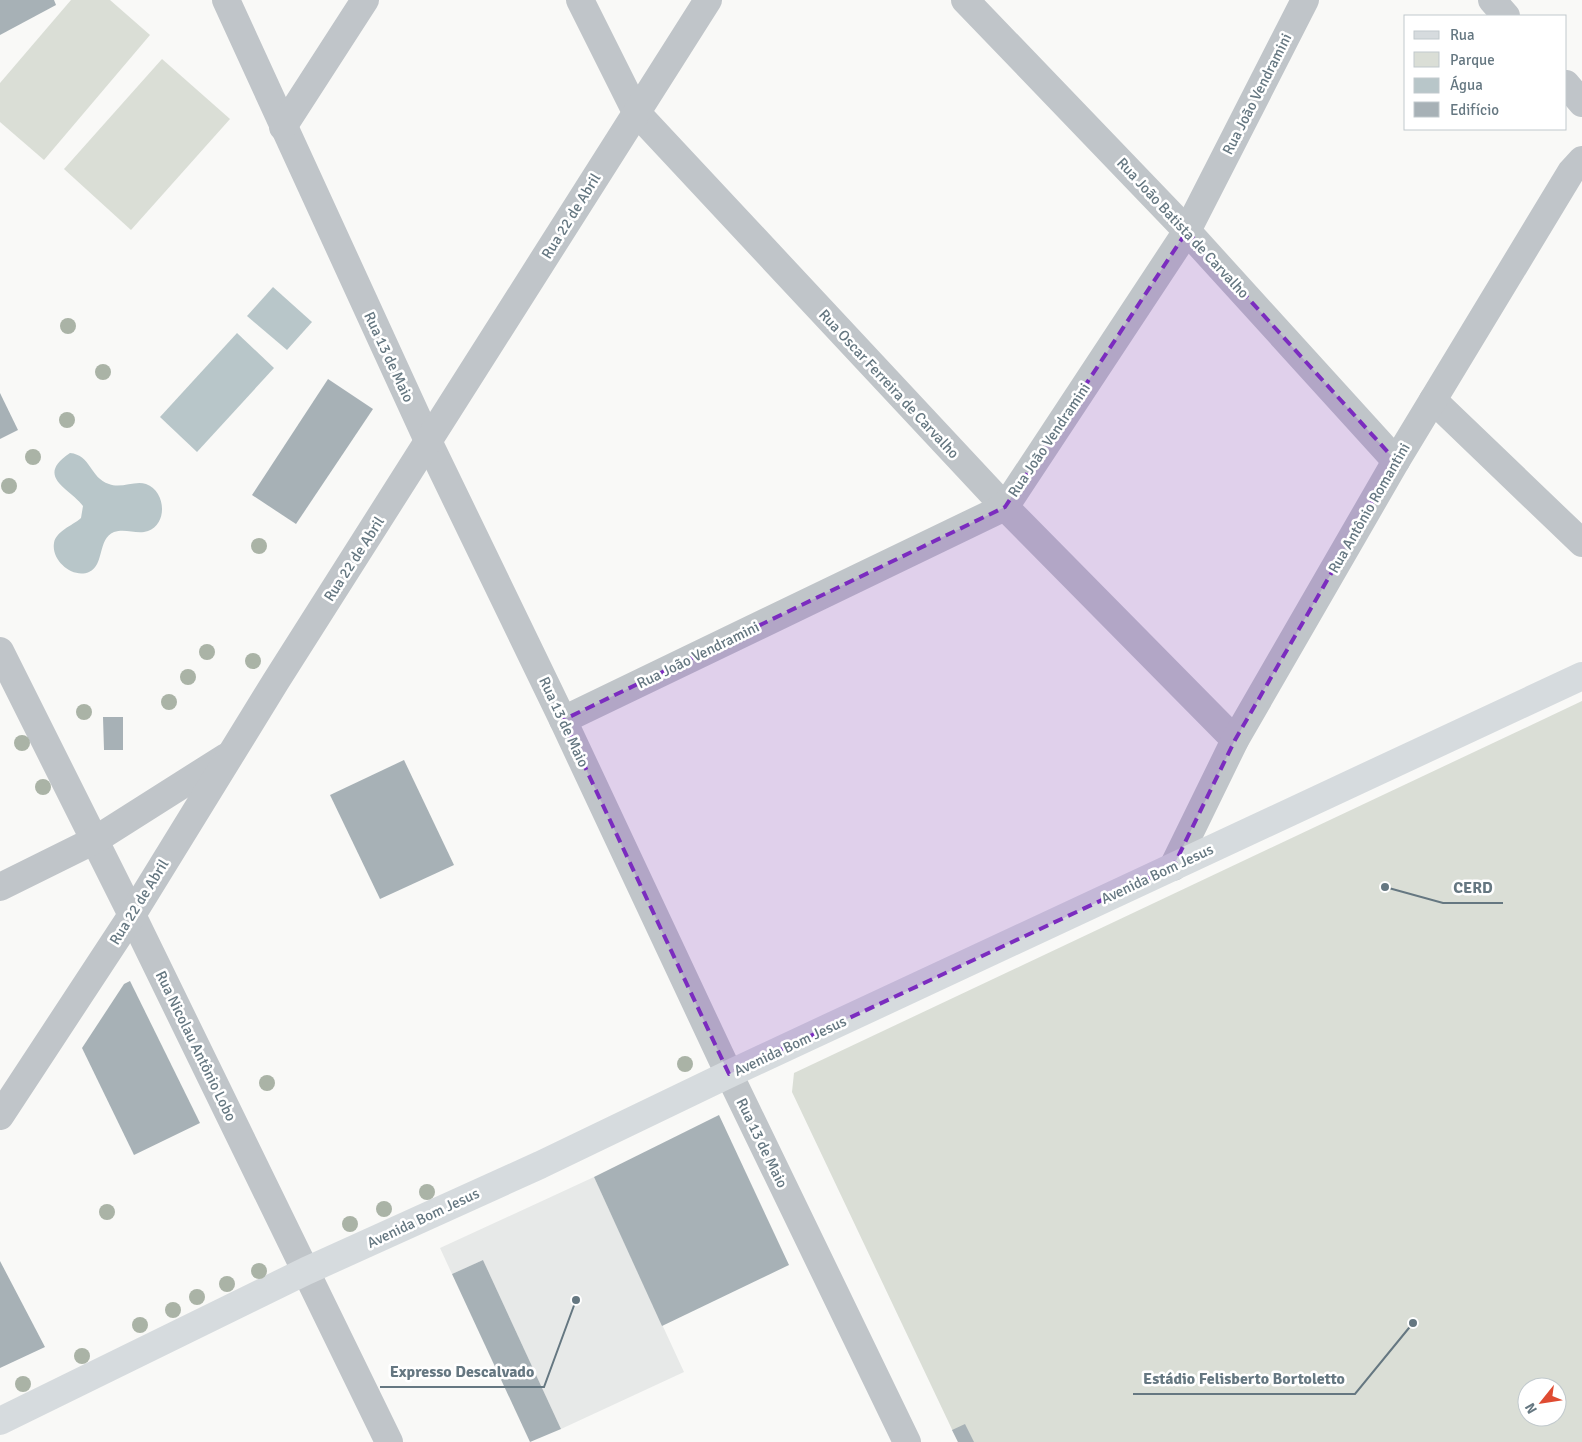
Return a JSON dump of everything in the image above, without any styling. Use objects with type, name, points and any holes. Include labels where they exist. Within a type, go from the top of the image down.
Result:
[{"type":"street","name":"Rua 13 de Maio","points":[[226,0],[283,128],[429,442],[563,720],[729,1074],[907,1442]]},
{"type":"street","points":[[283,128],[365,0]]},
{"type":"street","name":"Rua Oscar Ferreira de Carvalho","points":[[580,0],[636,112],[1005,507],[1235,740]]},
{"type":"street","name":"Rua 22 de Abril","points":[[0,1116],[132,915],[232,753],[708,0]]},
{"type":"street","name":"Rua João Batista de Carvalho","points":[[965,0],[1187,231],[1396,461]]},
{"type":"street","name":"Rua João Vendramini","points":[[563,720],[1005,507],[1187,231],[1305,0]]},
{"type":"street","points":[[1567,85],[1582,103]]},
{"type":"street","name":"Rua Antônio Romantini","points":[[1174,866],[1235,740],[1396,461],[1571,172],[1582,160]]},
{"type":"street","points":[[1433,400],[1582,543]]},
{"type":"street","name":"Rua Nicolau Antônio Lobo","points":[[0,651],[132,915],[389,1442]]},
{"type":"street","name":"Avenida Bom Jesus","points":[[0,1421],[306,1271],[540,1165],[729,1074],[1582,676]]},
{"type":"street","points":[[0,887],[95,840],[232,753]]},
{"type":"highlighted area","points":[[1187,231],[1396,461],[1235,740],[1173,867],[729,1074],[563,720],[1005,507]]},
{"type":"shaded area","points":[[594,1177],[684,1372],[561,1429],[483,1260],[452,1274],[440,1248]]},
{"type":"green space","points":[[71,0],[110,0],[150,35],[44,160],[0,122],[0,83]]},
{"type":"green space","points":[[162,59],[230,119],[131,230],[64,169]]},
{"type":"green space","points":[[1582,701],[1582,1442],[958,1442],[792,1092],[794,1073]]},
{"type":"water","points":[[273,287],[312,322],[287,350],[247,316]]},
{"type":"water","points":[[237,333],[274,368],[197,452],[160,417]]},
{"type":"water","points":[[70,453],[82,458],[98,477],[109,484],[118,486],[142,483],[153,488],[158,493],[162,508],[159,522],[148,531],[118,531],[109,535],[105,540],[94,569],[83,574],[70,571],[64,567],[54,550],[55,539],[81,518],[83,506],[58,482],[55,476],[55,469],[60,461]]},
{"type":"building","points":[[0,0],[54,0],[56,5],[0,35]]},
{"type":"building","points":[[328,379],[373,409],[296,524],[252,495]]},
{"type":"building","points":[[0,393],[18,430],[0,439]]},
{"type":"building","points":[[103,717],[123,717],[123,750],[104,750]]},
{"type":"building","points":[[404,760],[454,865],[380,899],[330,795]]},
{"type":"building","points":[[130,981],[200,1123],[134,1155],[82,1048],[124,984]]},
{"type":"building","points":[[719,1115],[789,1265],[662,1326],[594,1177]]},
{"type":"building","points":[[483,1260],[561,1429],[530,1442],[452,1274]]},
{"type":"building","points":[[0,1261],[45,1347],[0,1368]]},
{"type":"building","points":[[965,1424],[974,1442],[958,1442],[952,1430]]},
{"type":"place","name":"CERD","points":[[1385,887]]},
{"type":"place","name":"Expresso Descalvado","points":[[576,1300]]},
{"type":"place","name":"Estádio Felisberto Bortoletto","points":[[1413,1323]]}]
